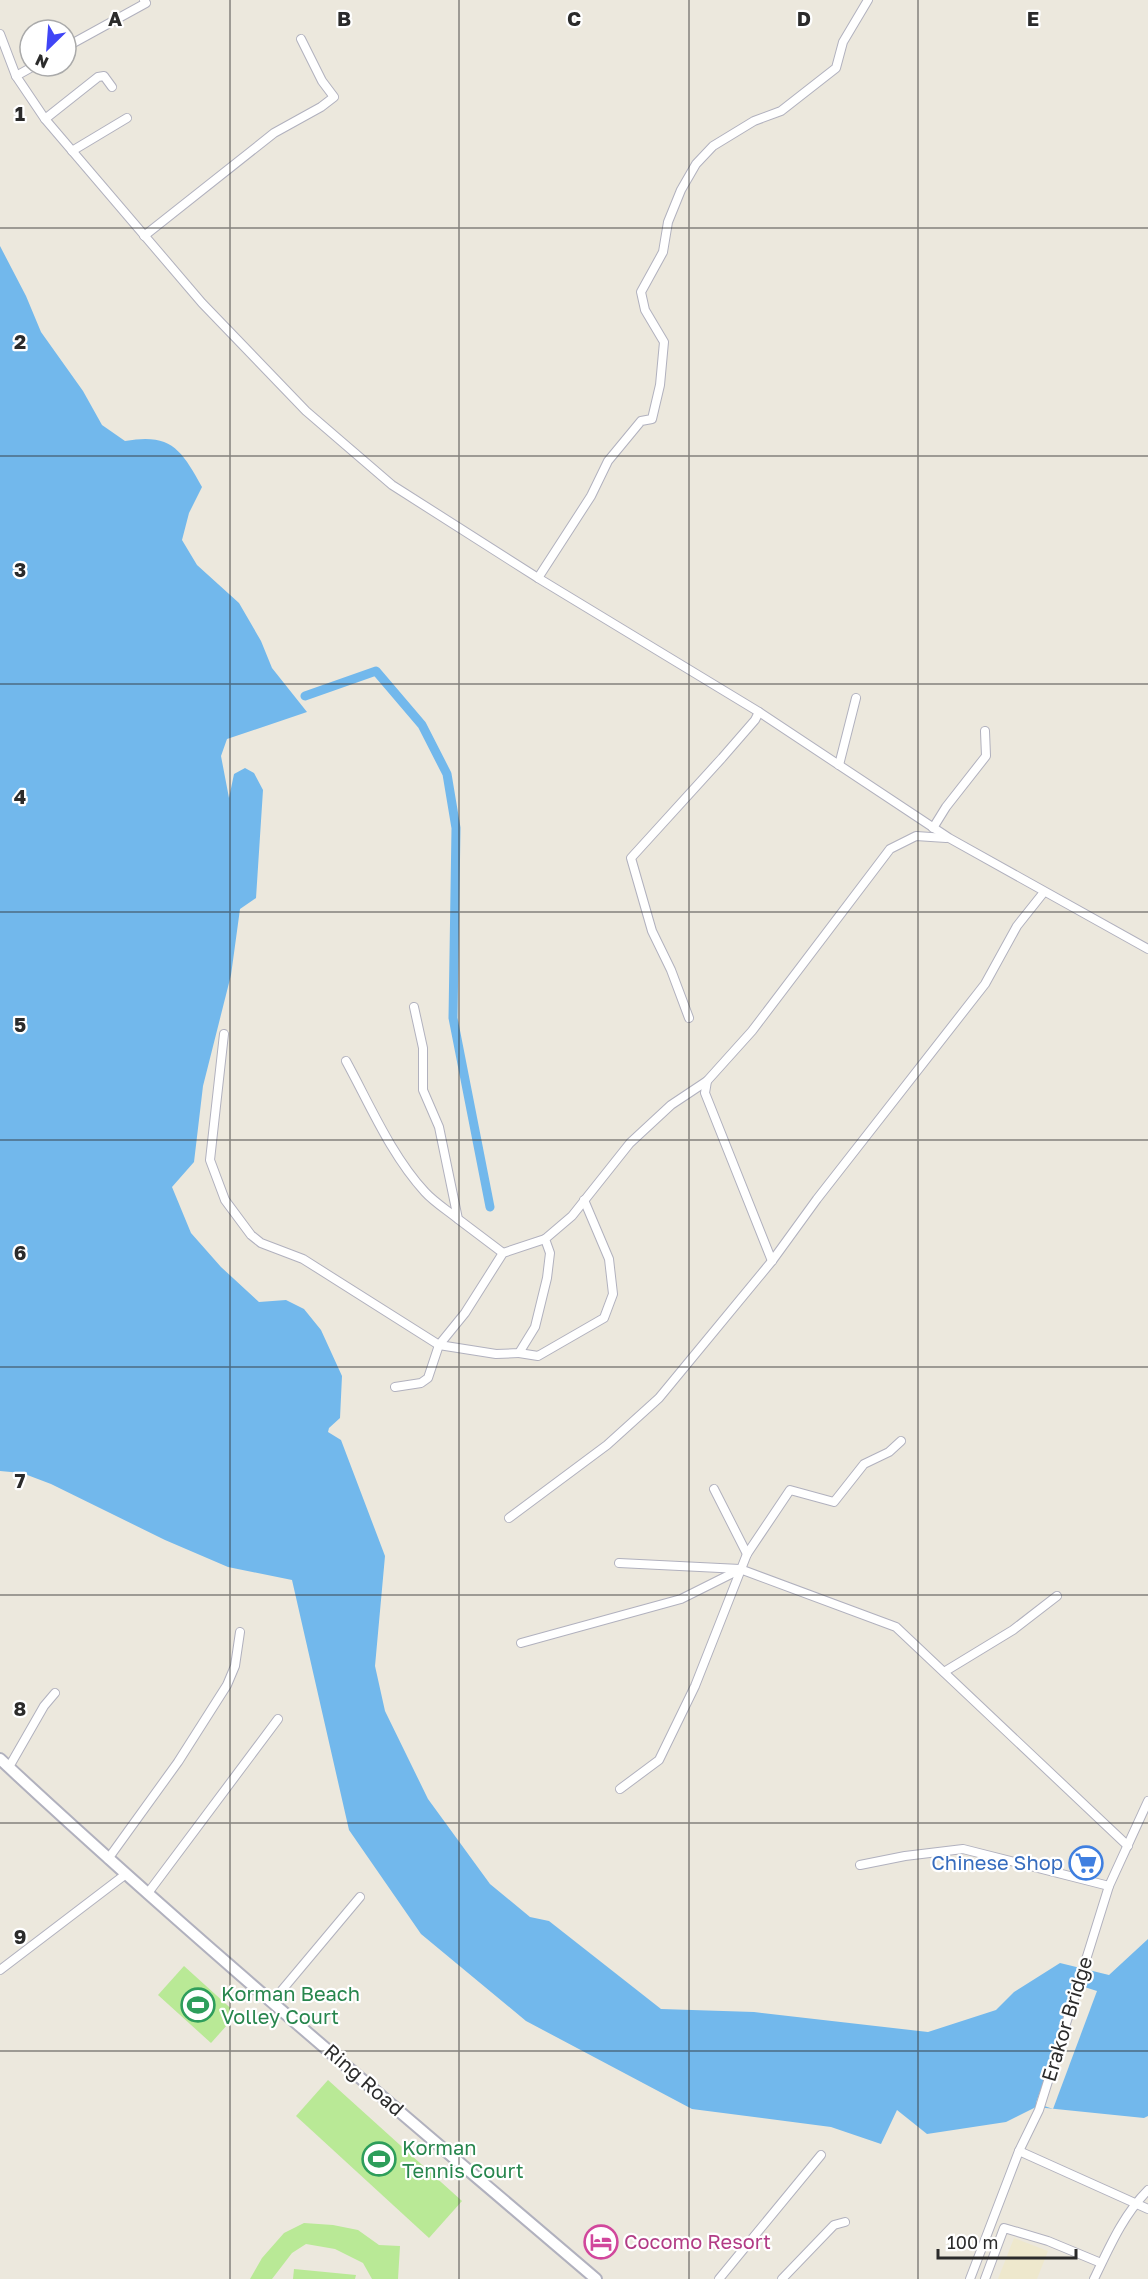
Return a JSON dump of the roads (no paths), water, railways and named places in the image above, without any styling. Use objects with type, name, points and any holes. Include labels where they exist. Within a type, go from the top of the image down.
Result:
[{"type":"main road","name":"Ring Road","points":[[0,1759],[108,1859],[596,2279]]},
{"type":"street","points":[[78,40],[146,3],[144,0]]},
{"type":"street","points":[[538,578],[591,496],[608,461],[641,421],[652,419],[660,385],[664,342],[645,310],[641,292],[663,252],[669,222],[681,190],[696,164],[713,146],[754,121],[781,111],[836,68],[843,42],[868,0]]},
{"type":"street","points":[[0,34],[16,76],[45,119],[202,303],[306,411],[392,485],[538,578],[759,712],[948,838],[1148,950]]},
{"type":"street","points":[[144,236],[274,133],[321,108],[333,97],[322,81],[301,39]]},
{"type":"street","points":[[45,119],[98,77],[104,76],[112,87]]},
{"type":"street","points":[[72,151],[127,118]]},
{"type":"street","points":[[839,765],[856,698]]},
{"type":"street","points":[[689,1018],[671,970],[652,931],[631,858],[722,758],[755,720],[759,712]]},
{"type":"street","points":[[933,828],[946,807],[986,756],[985,731]]},
{"type":"street","points":[[395,1387],[421,1383],[428,1378],[439,1345],[465,1313],[503,1253],[545,1239],[572,1216],[630,1143],[671,1105],[707,1081],[752,1031],[890,849],[916,836],[948,838]]},
{"type":"street","points":[[509,1518],[607,1445],[659,1398],[772,1261],[817,1198],[985,984],[1017,926],[1044,892]]},
{"type":"street","points":[[414,1007],[423,1048],[423,1090],[439,1127],[458,1219]]},
{"type":"street","points":[[224,1034],[210,1160],[225,1200],[251,1235],[261,1243],[303,1258],[439,1345],[496,1354],[519,1353],[538,1356],[604,1318],[613,1294],[609,1259],[584,1200]]},
{"type":"street","points":[[346,1061],[376,1119],[406,1167],[426,1193],[503,1253]]},
{"type":"street","points":[[707,1081],[705,1093],[772,1261]]},
{"type":"street","points":[[519,1353],[535,1327],[547,1278],[550,1253],[545,1239]]},
{"type":"street","points":[[620,1789],[659,1760],[694,1686],[747,1554],[790,1490],[834,1502],[864,1464],[889,1452],[901,1441]]},
{"type":"street","points":[[714,1489],[747,1554]]},
{"type":"street","points":[[618,1563],[740,1569],[896,1627],[1128,1846]]},
{"type":"street","points":[[521,1643],[681,1599],[740,1569]]},
{"type":"street","points":[[944,1672],[1013,1630],[1058,1596]]},
{"type":"street","points":[[108,1859],[178,1762],[227,1685],[235,1666],[240,1632]]},
{"type":"street","points":[[9,1767],[44,1706],[55,1692]]},
{"type":"street","points":[[147,1893],[278,1719]]},
{"type":"street","name":"Erakor Bridge","points":[[971,2276],[1019,2151],[1039,2110],[1109,1886],[1148,1801]]},
{"type":"street","points":[[860,1865],[905,1856],[963,1849],[1109,1886]]},
{"type":"street","points":[[0,1970],[126,1874]]},
{"type":"street","points":[[272,2001],[360,1897]]},
{"type":"street","points":[[1019,2151],[1148,2209]]},
{"type":"street","points":[[719,2279],[821,2155]]},
{"type":"street","points":[[1094,2279],[1135,2203],[1148,2190]]},
{"type":"street","points":[[782,2279],[834,2225],[845,2222]]},
{"type":"street","points":[[971,2276],[987,2276],[1004,2228],[1048,2241],[1101,2263]]},
{"type":"street","points":[[988,2231],[1000,2238]]},
{"type":"water","points":[[0,246],[26,296],[41,332],[83,391],[102,425],[125,441],[153,439],[164,442],[181,454],[188,463],[202,487],[189,513],[182,540],[197,565],[239,603],[261,641],[272,668],[307,712],[227,739],[221,756],[229,798],[234,774],[245,768],[254,773],[263,790],[256,898],[240,909],[231,975],[203,1086],[194,1162],[172,1187],[191,1233],[221,1267],[259,1302],[286,1300],[304,1309],[321,1330],[342,1376],[340,1418],[329,1428],[328,1432],[341,1440],[385,1556],[375,1666],[385,1711],[428,1799],[490,1884],[530,1917],[549,1921],[661,2009],[754,2012],[928,2032],[996,2010],[1014,1992],[1060,1963],[1109,1975],[1148,1939],[1148,2116],[1144,2118],[1036,2107],[1006,2122],[927,2134],[897,2110],[881,2144],[831,2127],[692,2109],[526,2021],[421,1934],[349,1830],[292,1580],[228,1567],[165,1540],[51,1484],[22,1473],[0,1471]]},
{"type":"waterway","points":[[305,696],[376,671],[422,725],[447,774],[456,828],[453,1018],[490,1207]]},
{"type":"place","name":"Chinese Shop","points":[[1086,1863]]},
{"type":"place","name":"Korman Beach Volley Court","points":[[198,2005]]},
{"type":"place","name":"Korman Tennis Court","points":[[379,2159]]},
{"type":"place","name":"Cocomo Resort","points":[[601,2242]]}]
